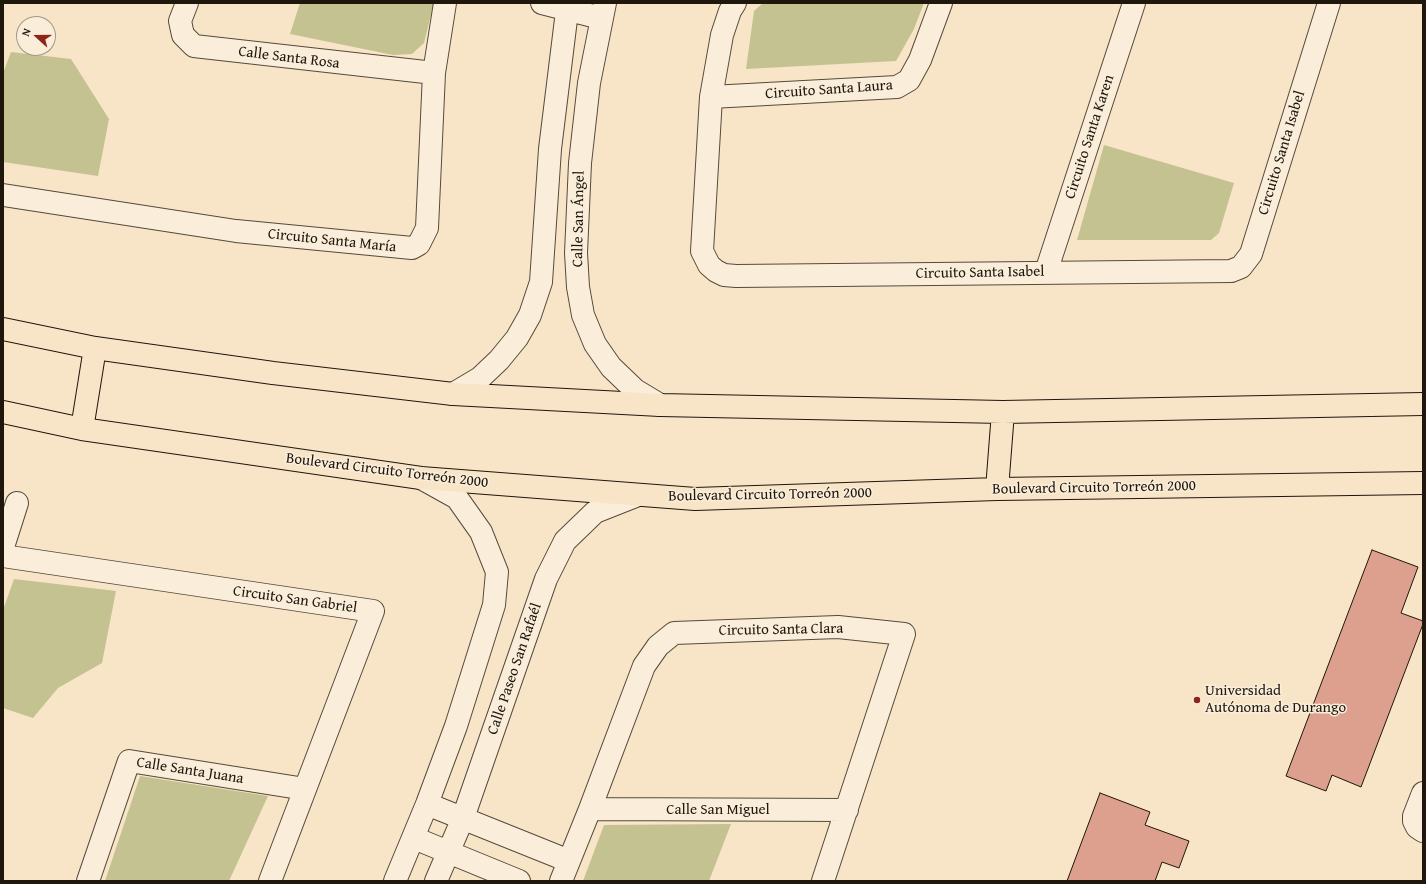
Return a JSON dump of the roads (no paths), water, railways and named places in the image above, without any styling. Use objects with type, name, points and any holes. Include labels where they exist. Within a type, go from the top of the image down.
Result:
[{"type":"main road","points":[[3,329],[95,348],[274,373],[453,394],[660,405],[1003,412],[1423,404]]},
{"type":"main road","points":[[82,429],[95,348]]},
{"type":"main road","name":"Boulevard Circuito Torreón 2000","points":[[3,412],[82,429],[421,478],[695,499],[997,489],[1423,483]]},
{"type":"main road","points":[[997,489],[1003,412]]},
{"type":"street","name":"Calle Santa Rosa","points":[[187,3],[180,21],[183,35],[194,46],[434,73]]},
{"type":"street","name":"Circuito Santa María","points":[[3,195],[236,231],[412,248],[419,244],[427,228],[434,73],[445,3]]},
{"type":"street","points":[[542,3],[603,10]]},
{"type":"street","name":"Circuito Santa Isabel","points":[[735,3],[730,11],[722,36],[712,97],[702,251],[709,265],[716,271],[724,275],[736,276],[1231,271],[1241,267],[1251,254],[1329,3]]},
{"type":"street","name":"Circuito Santa Laura","points":[[712,97],[897,87],[909,80],[920,60],[941,3]]},
{"type":"street","name":"Circuito Santa Karen","points":[[1046,272],[1134,3]]},
{"type":"street","name":"Calle San Ángel","points":[[453,394],[480,378],[499,360],[517,338],[530,315],[540,282],[550,149],[568,6]]},
{"type":"street","name":"Calle San Ángel","points":[[603,10],[589,83],[580,163],[576,253],[578,287],[583,315],[595,344],[603,356],[611,367],[634,390],[660,405]]},
{"type":"street","points":[[395,881],[414,838],[456,726],[494,605],[497,572],[481,532],[457,498],[421,478]]},
{"type":"street","name":"Calle Paseo San Rafaél","points":[[436,881],[463,818],[546,579],[565,541],[595,512],[638,495]]},
{"type":"street","points":[[3,547],[17,503]]},
{"type":"street","name":"Circuito San Gabriel","points":[[3,556],[373,611],[270,881]]},
{"type":"street","name":"Circuito Santa Clara","points":[[561,881],[590,810],[644,666],[658,646],[674,633],[838,627],[904,634],[823,881]]},
{"type":"street","name":"Calle Santa Juana","points":[[88,881],[129,761],[305,789]]},
{"type":"street","points":[[1423,793],[1414,816],[1414,821],[1417,827],[1423,831]]},
{"type":"street","points":[[427,804],[569,861]]},
{"type":"street","name":"Calle San Miguel","points":[[590,810],[847,810]]},
{"type":"street","points":[[414,838],[519,881]]},
{"type":"place","name":"Universidad Autónoma de Durango","points":[[1197,700]]}]
